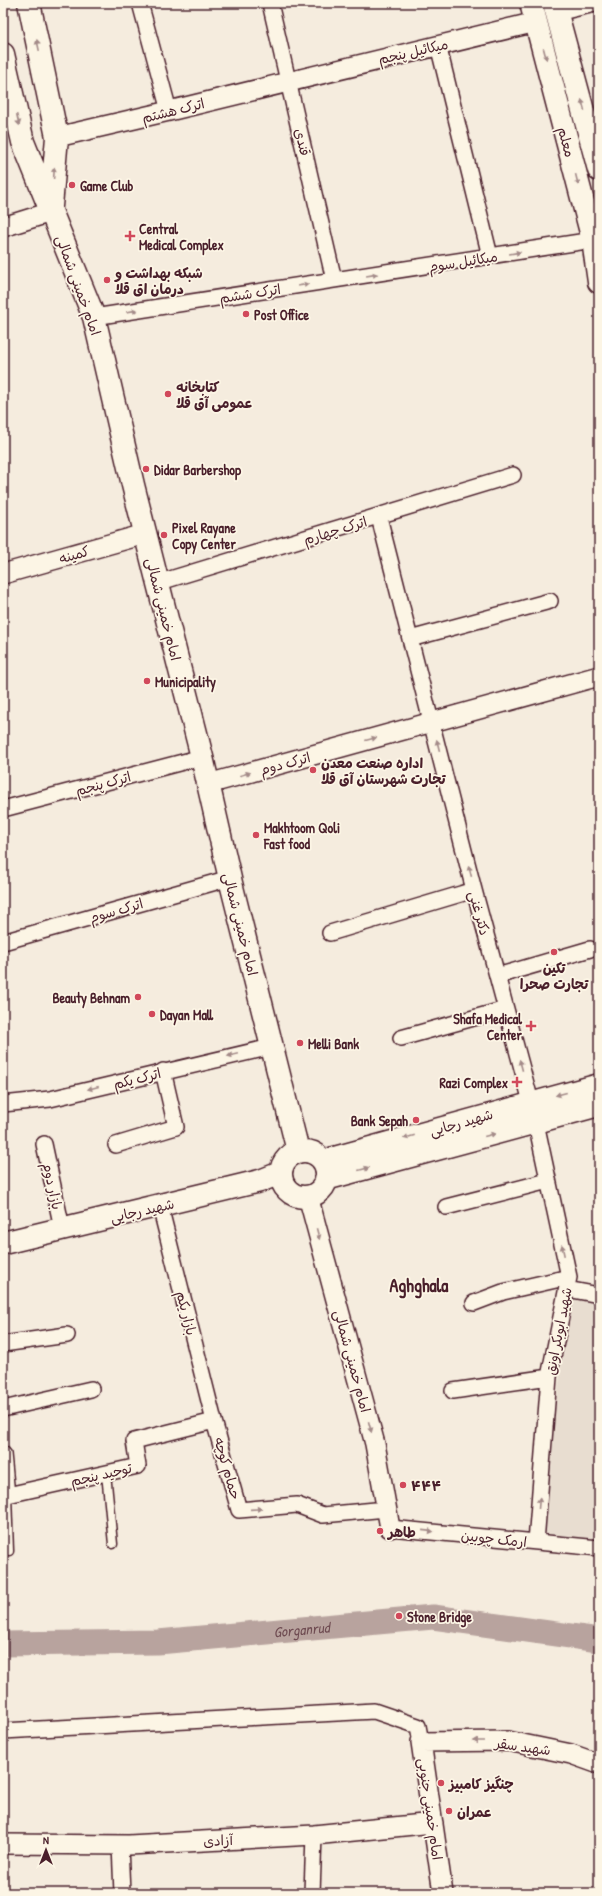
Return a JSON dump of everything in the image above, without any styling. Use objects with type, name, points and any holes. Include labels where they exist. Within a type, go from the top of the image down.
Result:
[{"type":"main road","name":"امام خمینی شمالی","points":[[29,3],[56,136],[51,212]]},
{"type":"main road","name":"معلم","points":[[556,8],[597,147],[599,170]]},
{"type":"main road","name":"معلم","points":[[534,12],[593,240],[599,282]]},
{"type":"main road","name":"امام خمینی شمالی","points":[[3,54],[23,142],[94,317],[145,534],[202,757],[271,1047],[298,1151]]},
{"type":"main road","name":"شهید رجایی","points":[[325,1170],[533,1113],[599,1085]]},
{"type":"main road","name":"شهید رجایی","points":[[533,1113],[599,1105]]},
{"type":"main road","points":[[298,1151],[307,1151],[316,1154],[325,1170],[323,1187],[316,1193],[308,1196],[300,1196],[289,1191],[282,1181],[280,1173],[285,1159],[298,1151]]},
{"type":"main road","name":"شهید رجایی","points":[[3,1243],[260,1181],[280,1173]]},
{"type":"street","points":[[140,3],[169,111]]},
{"type":"street","name":"قندی","points":[[270,3],[334,280]]},
{"type":"street","points":[[556,8],[599,3]]},
{"type":"street","name":"میکائیل پنجم","points":[[289,80],[438,46],[534,12]]},
{"type":"street","points":[[438,46],[490,256]]},
{"type":"street","name":"اترک هشتم","points":[[56,136],[169,111],[289,80]]},
{"type":"street","points":[[3,227],[51,212]]},
{"type":"street","name":"میکائیل سوم","points":[[334,280],[593,240]]},
{"type":"street","name":"اترک ششم","points":[[94,317],[334,280]]},
{"type":"street","name":"اترک چهارم","points":[[157,583],[513,475]]},
{"type":"street","name":"دکتر غنی","points":[[378,517],[533,1113]]},
{"type":"street","name":"کمینه","points":[[3,574],[145,534]]},
{"type":"street","points":[[410,638],[550,601]]},
{"type":"street","name":"اترک دوم","points":[[208,784],[599,676]]},
{"type":"street","name":"اترک پنجم","points":[[3,809],[202,757]]},
{"type":"street","name":"اترک سوم","points":[[3,942],[230,878]]},
{"type":"street","points":[[330,933],[474,890]]},
{"type":"street","points":[[497,976],[590,949]]},
{"type":"street","points":[[401,1038],[506,1009]]},
{"type":"street","name":"اترک یکم","points":[[3,1104],[50,1099],[271,1047]]},
{"type":"street","points":[[116,1145],[176,1126],[164,1071]]},
{"type":"street","name":"شهید ابوبکر اونق","points":[[533,1113],[568,1283],[549,1377],[536,1542]]},
{"type":"street","name":"بازار دوم","points":[[44,1144],[62,1228]]},
{"type":"street","points":[[446,1207],[548,1182]]},
{"type":"street","name":"امام خمینی شمالی","points":[[308,1196],[375,1444],[390,1528]]},
{"type":"street","name":"بازار یکم","points":[[160,1206],[214,1421]]},
{"type":"street","points":[[474,1303],[503,1292],[568,1283],[599,1295]]},
{"type":"street","points":[[3,1344],[67,1334]]},
{"type":"street","points":[[453,1391],[549,1377]]},
{"type":"street","points":[[3,1409],[91,1389]]},
{"type":"street","name":"حمام کوچه","points":[[214,1421],[239,1510],[297,1505],[323,1515],[386,1509]]},
{"type":"street","name":"توحید پنجم","points":[[5,1496],[138,1466],[134,1441],[214,1421]]},
{"type":"street","points":[[3,1454],[5,1496]]},
{"type":"street","name":"ارمک چوبین","points":[[390,1528],[599,1548]]},
{"type":"street","points":[[3,1731],[374,1711],[419,1734]]},
{"type":"street","name":"شهید سقر","points":[[419,1734],[508,1741],[571,1754],[599,1764]]},
{"type":"street","name":"امام خمینی جنوبی","points":[[419,1734],[443,1893]]},
{"type":"street","name":"آزادی","points":[[3,1844],[120,1845],[314,1835],[433,1823]]},
{"type":"street","points":[[312,1893],[314,1835]]},
{"type":"street","points":[[120,1845],[122,1893]]},
{"type":"lane","points":[[106,1473],[113,1544]]},
{"type":"lane","points":[[5,1496],[9,1550]]},
{"type":"shaded area","points":[[572,1296],[599,1301],[599,1541],[541,1535],[553,1423]]},
{"type":"waterway","name":"Gorganrud","points":[[3,1644],[158,1642],[433,1617],[599,1640]]},
{"type":"place","name":"Game Club","points":[[72,185]]},
{"type":"place","name":"Central Medical Complex","points":[[130,236]]},
{"type":"place","name":"شبکه بهداشت و درمان اق قلا","points":[[107,280]]},
{"type":"place","name":"Post Office","points":[[246,314]]},
{"type":"place","name":"کتابخانه عمومی آق قلا","points":[[168,394]]},
{"type":"place","name":"Didar Barbershop","points":[[146,469]]},
{"type":"place","name":"Pixel Rayane Copy Center","points":[[164,535]]},
{"type":"place","name":"Municipality","points":[[147,681]]},
{"type":"place","name":"اداره صنعت معدن تجارت شهرستان آق قلا","points":[[313,770]]},
{"type":"place","name":"Makhtoom Qoli Fast food","points":[[256,835]]},
{"type":"place","name":"تکین تجارت صحرا","points":[[554,952]]},
{"type":"place","name":"Beauty Behnam","points":[[138,997]]},
{"type":"place","name":"Dayan Mall","points":[[152,1014]]},
{"type":"place","name":"Shafa Medical Center","points":[[531,1026]]},
{"type":"place","name":"Melli Bank","points":[[300,1043]]},
{"type":"place","name":"Razi Complex","points":[[517,1082]]},
{"type":"place","name":"Bank Sepah","points":[[416,1120]]},
{"type":"place","name":"۴۴۴","points":[[403,1485]]},
{"type":"place","name":"طاهر","points":[[380,1531]]},
{"type":"place","name":"Stone Bridge","points":[[399,1616]]},
{"type":"place","name":"چنگیز کامبیز","points":[[441,1783]]},
{"type":"place","name":"عمران","points":[[449,1811]]},
{"type":"district","name":"Aghghala","points":[[419,1285]]}]
